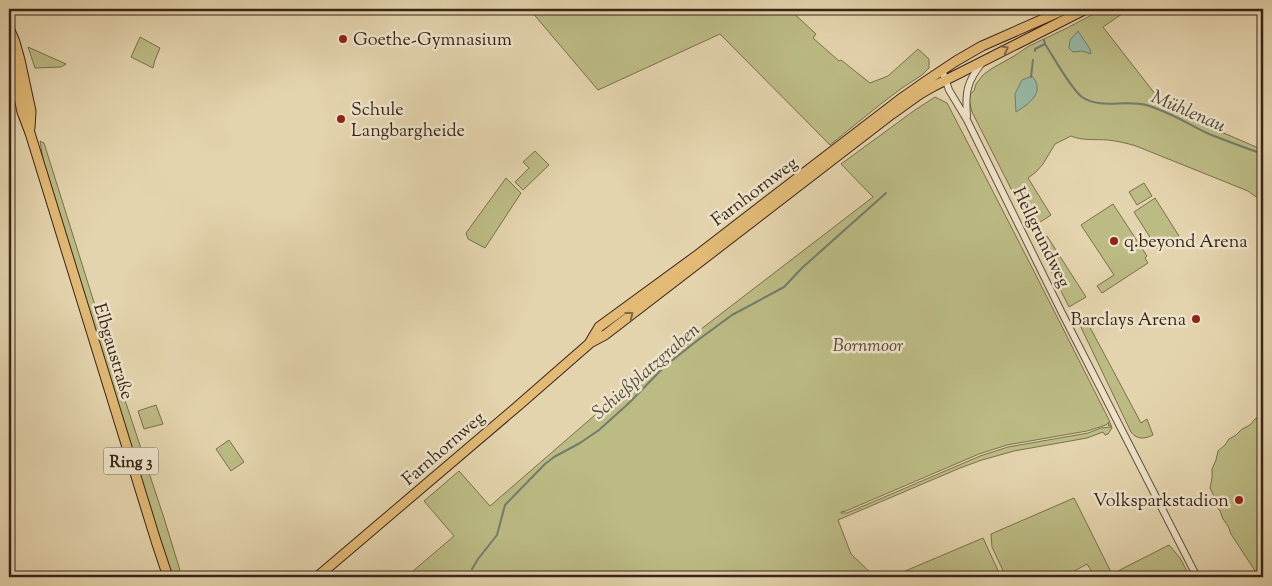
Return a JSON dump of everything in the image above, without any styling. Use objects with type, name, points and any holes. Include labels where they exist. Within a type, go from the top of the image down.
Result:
[{"type":"main road","name":"Farnhornweg","points":[[590,343],[599,328],[737,225],[906,94],[982,46],[1066,9]]},
{"type":"main road","name":"Farnhornweg","points":[[317,577],[590,343],[605,335],[892,114],[920,94],[1086,9]]},
{"type":"main road","name":"Elbgaustraße","points":[[9,28],[17,47],[31,111],[30,133]]},
{"type":"main road","name":"Elbgaustraße","points":[[9,48],[22,112],[168,577]]},
{"type":"street","points":[[967,120],[966,102],[968,88],[974,74],[986,59]]},
{"type":"street","name":"Hellgrundweg","points":[[942,70],[950,90],[967,120],[1196,577]]},
{"type":"green space","points":[[532,9],[789,9],[816,34],[813,38],[839,61],[841,60],[870,83],[888,76],[918,49],[929,59],[929,68],[830,145],[720,34],[598,90],[531,11]]},
{"type":"green space","points":[[1103,9],[1129,9],[1103,27],[1166,108],[1263,150],[1263,202],[1248,191],[1136,146],[1115,141],[1075,138],[1071,136],[1055,144],[1043,164],[1028,178],[1051,215],[1031,228],[972,112],[969,100],[970,94],[974,91],[976,84],[983,75],[991,69],[1029,46]]},
{"type":"green space","points":[[140,37],[160,48],[153,68],[131,57]]},
{"type":"green space","points":[[28,47],[66,64],[61,67],[35,68]]},
{"type":"green space","name":"Bornmoor","points":[[935,97],[947,103],[1109,420],[1112,428],[1108,434],[1105,435],[1103,432],[1087,438],[1014,451],[982,460],[838,520],[851,554],[875,577],[406,577],[454,536],[424,501],[459,471],[490,506],[640,376],[873,197],[841,164]],"holes":[[[1109,422],[1108,426],[1110,425],[1111,427],[1101,428],[1088,433],[1008,447],[980,456],[847,513],[841,513],[979,454],[1007,445],[1087,431],[1106,425]]]},
{"type":"green space","points":[[40,141],[44,143],[182,577],[173,577],[166,563],[45,171]]},
{"type":"green space","points":[[535,151],[549,165],[523,190],[515,182],[529,168],[523,162]]},
{"type":"green space","points":[[506,178],[521,193],[485,248],[468,239],[466,233]]},
{"type":"green space","points":[[1144,183],[1152,196],[1137,205],[1129,192]]},
{"type":"green space","points":[[1155,198],[1179,236],[1158,250],[1134,212]]},
{"type":"green space","name":"q.beyond Arena","points":[[1113,204],[1147,256],[1145,258],[1148,263],[1102,293],[1097,286],[1114,275],[1081,225]]},
{"type":"green space","points":[[1047,236],[1086,297],[1069,307],[1037,243]]},
{"type":"green space","points":[[1085,318],[1141,423],[1147,419],[1153,435],[1141,438],[1131,432],[1078,321]]},
{"type":"green space","points":[[156,405],[163,424],[144,429],[138,411]]},
{"type":"green space","name":"Volksparkstadion","points":[[1263,416],[1263,577],[1259,577],[1231,534],[1215,504],[1210,488],[1212,469],[1218,451],[1229,439],[1250,425],[1255,419]]},
{"type":"green space","points":[[229,440],[244,462],[231,471],[216,449]]},
{"type":"green space","points":[[1074,498],[1112,574],[1169,545],[1180,558],[1190,577],[1095,577],[1087,564],[1064,577],[1006,577],[992,547],[991,534]]},
{"type":"green space","points":[[983,538],[1001,577],[891,577]]},
{"type":"shaded area","points":[[1078,31],[1090,49],[1091,54],[1082,51],[1073,52],[1069,48],[1070,40]]},
{"type":"shaded area","points":[[1032,76],[1036,82],[1037,92],[1026,105],[1016,112],[1015,94],[1022,80]]},
{"type":"waterway","name":"Mühlenau","points":[[1044,40],[1068,80],[1078,93],[1089,101],[1105,104],[1138,103],[1146,105],[1170,114],[1209,134],[1263,154]]},
{"type":"waterway","points":[[1035,51],[1035,49],[1045,44]]},
{"type":"waterway","points":[[1031,77],[1033,60]]},
{"type":"waterway","name":"Schießplatzgraben","points":[[472,569],[497,535],[505,505],[545,464],[599,430],[629,403],[665,366],[698,340],[732,315],[784,287],[802,268],[886,193]]},
{"type":"place","name":"Goethe-Gymnasium","points":[[343,39]]},
{"type":"place","name":"Schule Langbargheide","points":[[341,119]]},
{"type":"place","name":"q.beyond Arena","points":[[1114,241]]},
{"type":"place","name":"Barclays Arena","points":[[1196,319]]},
{"type":"place","name":"Volksparkstadion","points":[[1239,500]]}]
